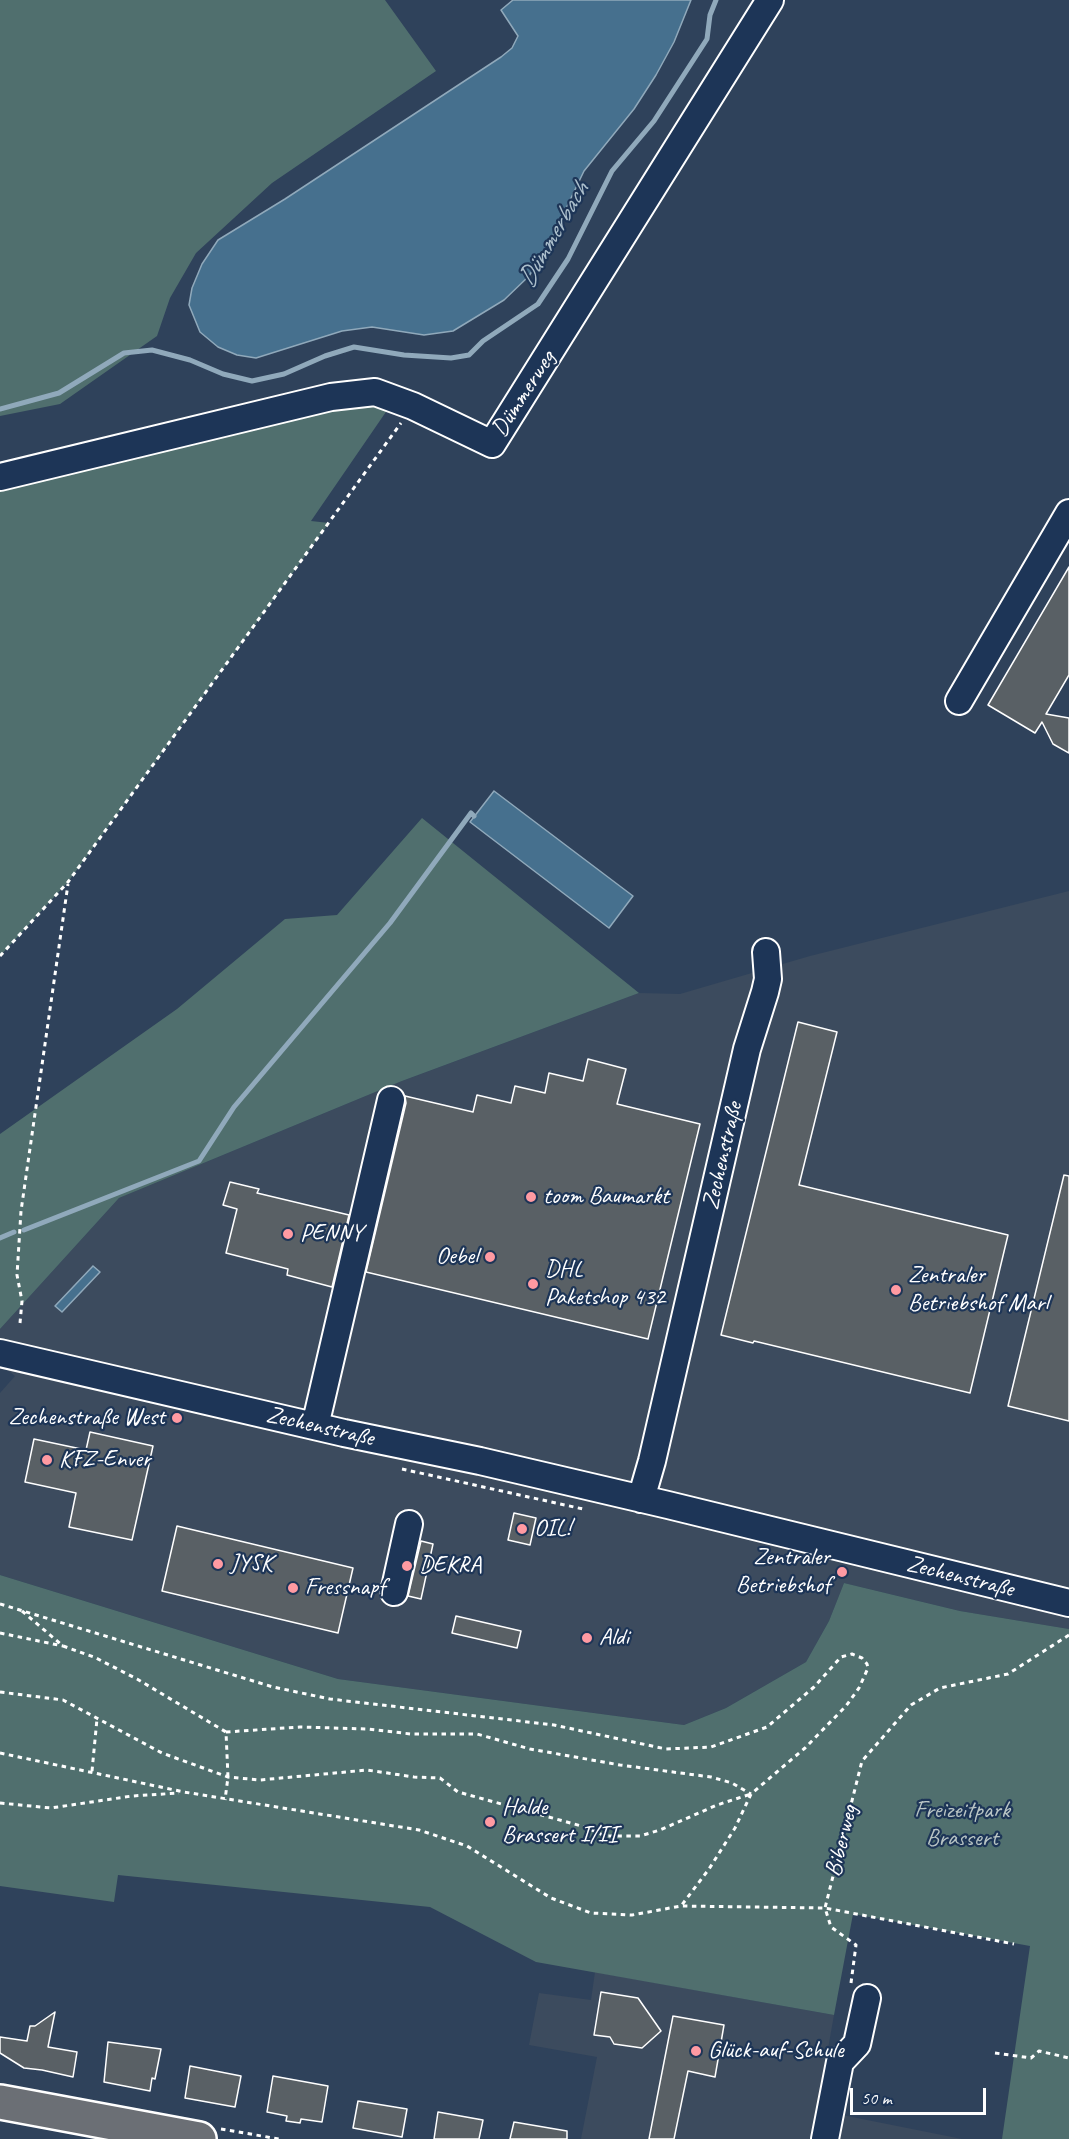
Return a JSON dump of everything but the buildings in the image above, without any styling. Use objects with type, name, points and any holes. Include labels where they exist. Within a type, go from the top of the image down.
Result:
[{"type":"main road","points":[[0,2102],[199,2139]]},
{"type":"street","name":"Dümmerweg","points":[[0,477],[331,396],[375,392],[413,406],[492,444],[770,0]]},
{"type":"street","points":[[959,701],[1069,513]]},
{"type":"street","name":"Zechenstraße","points":[[641,1500],[747,1049],[768,979],[766,952]]},
{"type":"street","points":[[315,1426],[391,1100]]},
{"type":"street","name":"Zechenstraße","points":[[0,1353],[315,1426],[480,1461],[1069,1603]]},
{"type":"street","points":[[394,1592],[409,1524]]},
{"type":"street","points":[[825,2139],[840,2061],[857,2044],[867,1998]]},
{"type":"path","points":[[0,956],[68,882],[413,406]]},
{"type":"path","points":[[20,1323],[21,1301],[17,1275],[21,1211],[68,882]]},
{"type":"path","points":[[0,1604],[273,1687],[330,1699],[554,1725],[666,1749],[711,1747],[767,1726],[814,1687],[841,1657],[852,1654],[862,1658],[868,1668],[860,1688],[846,1706],[806,1748],[751,1794],[640,1836],[605,1836],[585,1827],[458,1792],[440,1778],[414,1777],[367,1770],[260,1780],[228,1777],[162,1753],[63,1700],[0,1692]]},
{"type":"path","points":[[20,1609],[63,1646]]},
{"type":"path","points":[[0,1633],[63,1646],[94,1657],[137,1679],[226,1732],[300,1727],[368,1729],[411,1734],[477,1734],[530,1749],[620,1765],[711,1777],[732,1783],[751,1794]]},
{"type":"path","name":"Biberweg","points":[[867,1998],[851,1986],[856,1945],[831,1927],[825,1908],[862,1761],[911,1705],[940,1688],[1008,1674],[1069,1635]]},
{"type":"path","points":[[92,1772],[97,1719]]},
{"type":"path","points":[[225,1800],[228,1777],[226,1732]]},
{"type":"path","points":[[0,1753],[225,1800],[419,1830],[467,1846],[551,1898],[591,1913],[632,1915],[681,1906],[825,1908],[1014,1944]]},
{"type":"path","points":[[0,1803],[51,1808],[132,1796],[184,1792]]},
{"type":"path","points":[[681,1906],[709,1869],[735,1828],[751,1794]]},
{"type":"path","points":[[995,2053],[1031,2058],[1039,2051],[1069,2058]]},
{"type":"shaded area","points":[[513,0],[691,0],[674,42],[656,75],[634,109],[584,171],[548,246],[529,276],[504,300],[453,331],[424,335],[372,327],[342,331],[256,358],[237,355],[218,347],[200,332],[189,305],[192,288],[202,264],[218,240],[285,199],[501,57],[512,48],[518,36],[501,10]]},
{"type":"shaded area","points":[[494,791],[633,896],[609,928],[470,822]]},
{"type":"shaded area","points":[[1069,891],[1069,1629],[960,1611],[844,1583],[829,1621],[806,1662],[726,1708],[684,1725],[338,1679],[0,1575],[0,1393],[15,1376],[0,1364],[0,1329],[119,1198],[402,1081],[639,993],[680,994],[810,956]]},
{"type":"shaded area","points":[[93,1266],[100,1272],[62,1312],[55,1306]]},
{"type":"shaded area","name":"Glück-auf-Schule","points":[[595,1972],[834,2015],[812,2139],[581,2139],[597,2057],[529,2045],[539,1993],[591,2000]]},
{"type":"shaded area","points":[[837,2114],[962,2139],[832,2139]]},
{"type":"green space","points":[[0,0],[385,0],[436,71],[272,183],[196,253],[170,298],[157,336],[60,404],[0,416]]},
{"type":"green space","points":[[367,400],[390,406],[311,521],[329,523],[68,882],[0,956],[0,486]]},
{"type":"green space","points":[[422,818],[639,993],[402,1081],[119,1198],[0,1329],[0,1134],[177,1009],[285,919],[337,915]]},
{"type":"green space","name":"Freizeitpark Brassert","points":[[0,1575],[338,1679],[684,1725],[726,1708],[806,1662],[829,1621],[844,1583],[960,1611],[1069,1629],[1069,2139],[1002,2139],[1030,1946],[853,1914],[834,2015],[536,1962],[430,1907],[118,1875],[114,1902],[0,1886]]},
{"type":"waterway","name":"Dümmerbach","points":[[0,409],[59,393],[124,353],[152,350],[190,360],[223,374],[252,381],[284,374],[325,356],[354,347],[404,355],[451,358],[469,355],[483,341],[538,304],[568,259],[612,171],[654,121],[707,39],[710,15],[716,0]]},
{"type":"waterway","points":[[24,1230],[199,1161],[234,1107],[390,923],[471,813],[474,816]]},
{"type":"waterway","points":[[0,1238],[14,1232]]},
{"type":"place","name":"toom Baumarkt","points":[[531,1197]]},
{"type":"place","name":"PENNY","points":[[288,1234]]},
{"type":"place","name":"Oebel","points":[[490,1257]]},
{"type":"place","name":"DHL Paketshop 432","points":[[533,1284]]},
{"type":"place","name":"Zentraler Betriebshof Marl","points":[[896,1290]]},
{"type":"place","name":"Zechenstraße West","points":[[177,1418]]},
{"type":"place","name":"KFZ-Enver","points":[[47,1460]]},
{"type":"place","name":"OIL!","points":[[522,1529]]},
{"type":"place","name":"JYSK","points":[[218,1564]]},
{"type":"place","name":"DEKRA","points":[[407,1566]]},
{"type":"place","name":"Zentraler Betriebshof","points":[[842,1572]]},
{"type":"place","name":"Fressnapf","points":[[293,1588]]},
{"type":"place","name":"Aldi","points":[[587,1638]]},
{"type":"place","name":"Halde Brassert I/II","points":[[490,1822]]},
{"type":"place","name":"Glück-auf-Schule","points":[[696,2051]]}]
